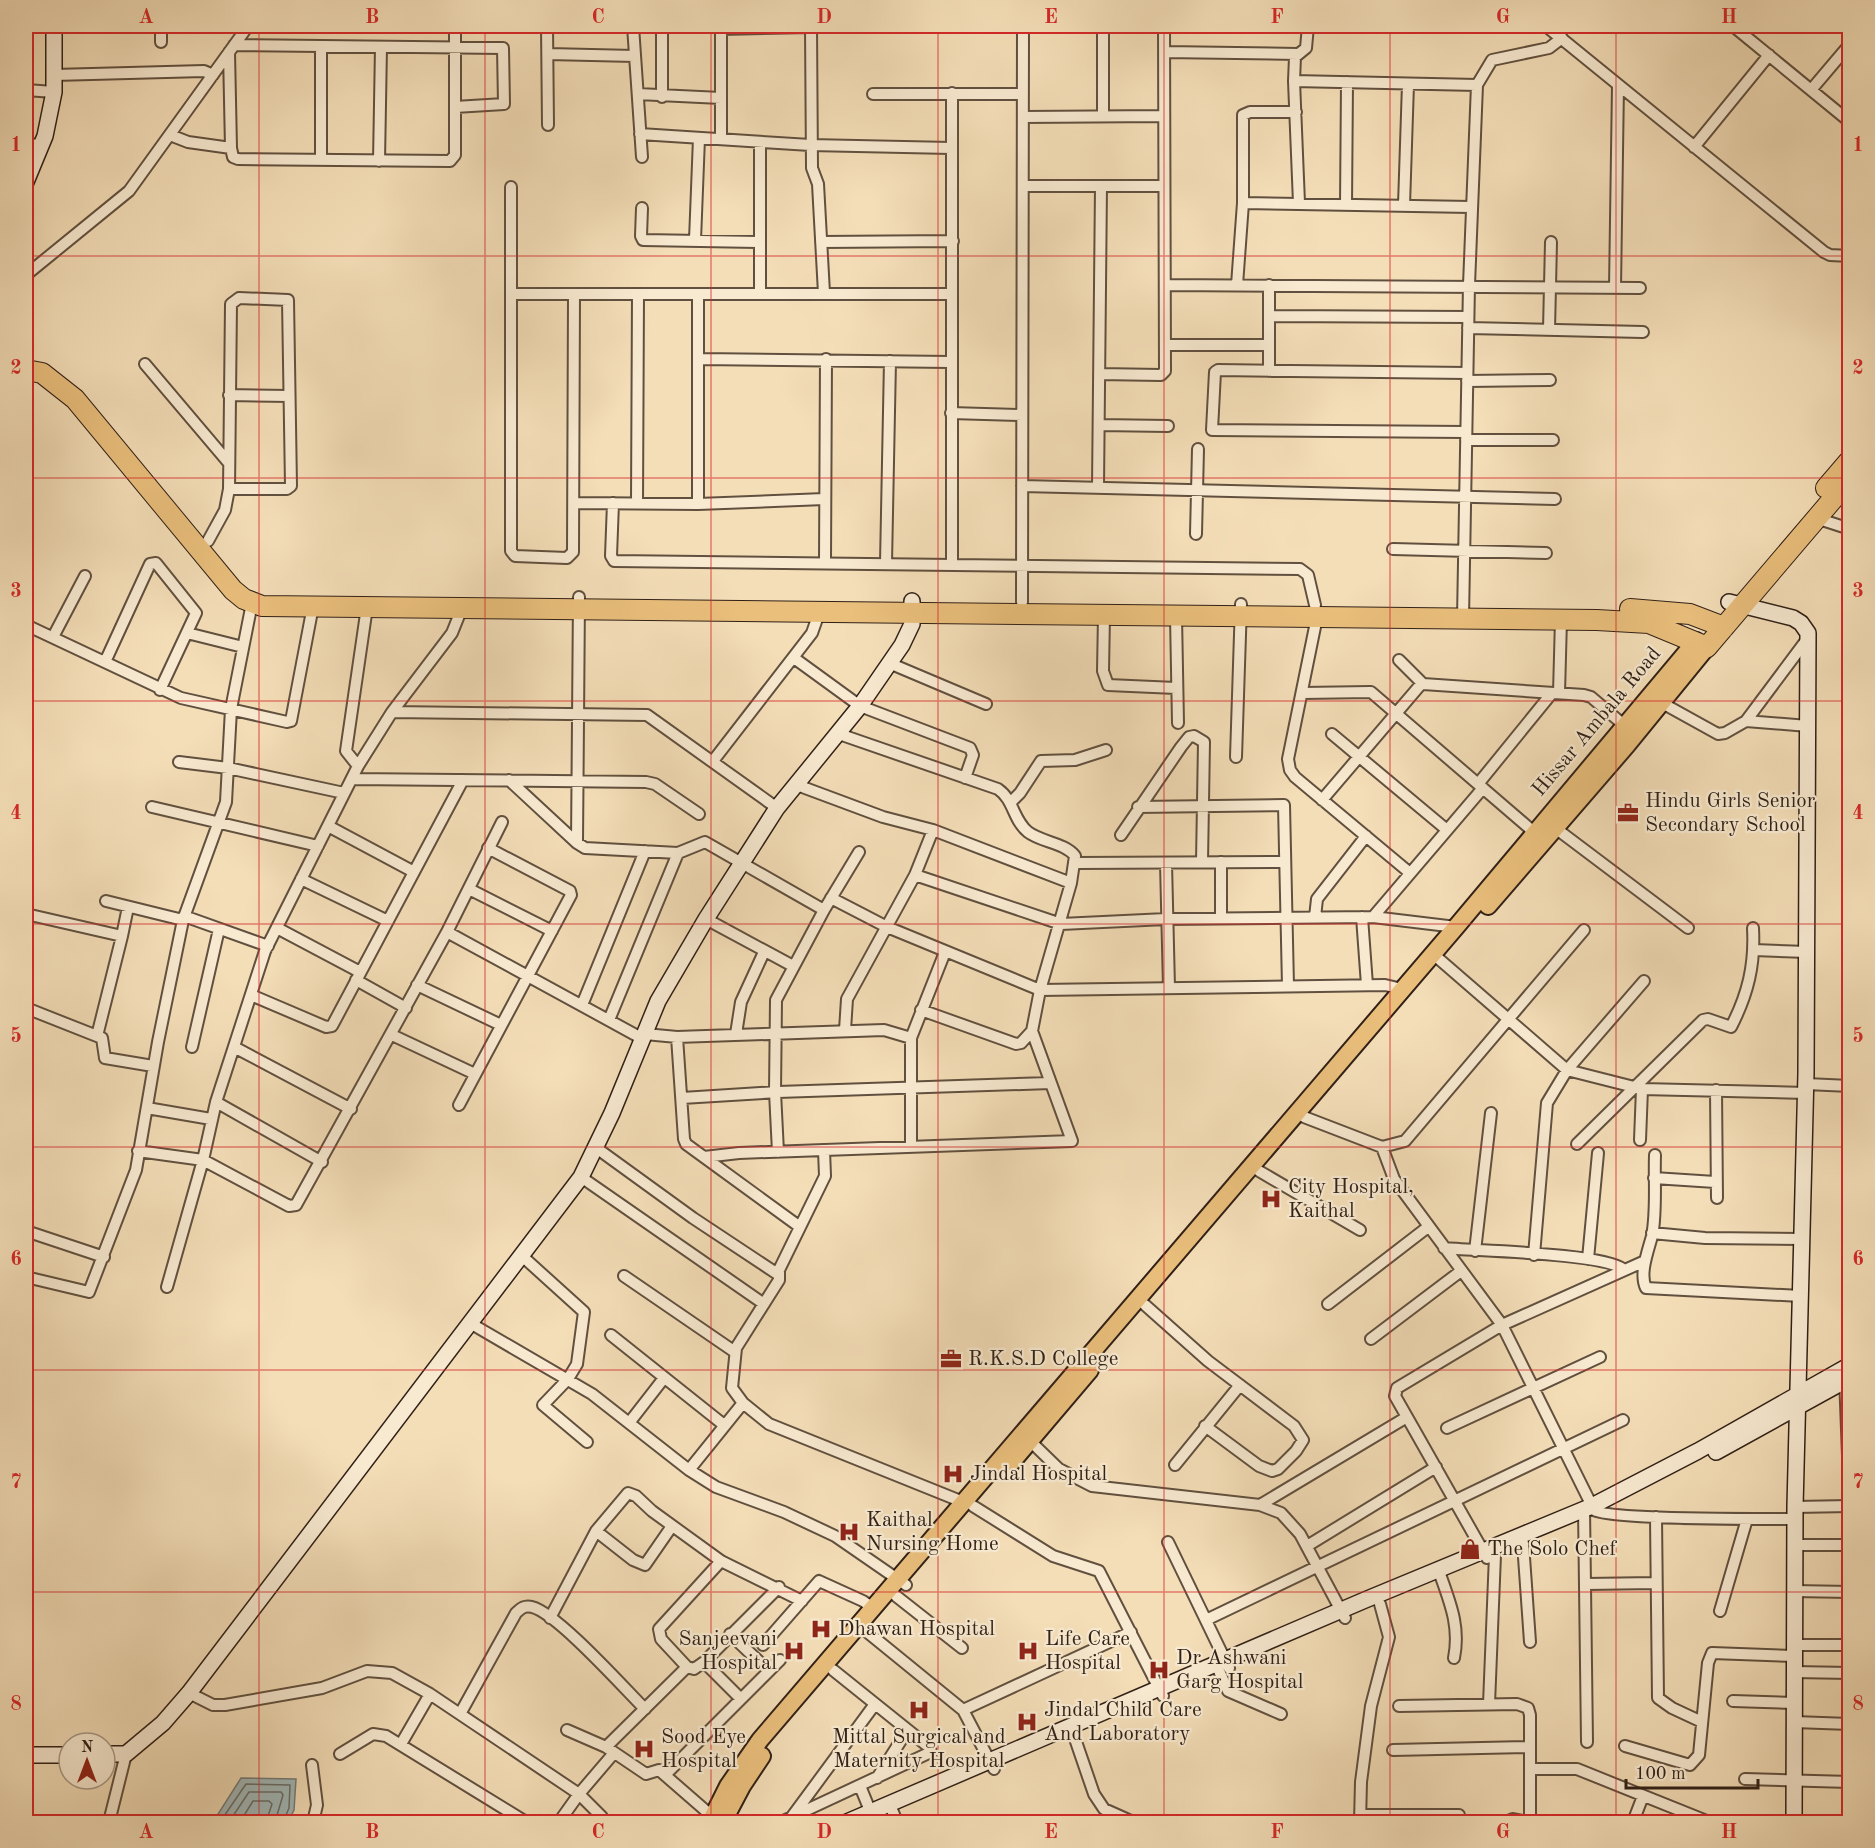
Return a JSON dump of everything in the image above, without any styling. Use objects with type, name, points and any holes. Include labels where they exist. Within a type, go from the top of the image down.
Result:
[{"type":"highway","points":[[26,357],[46,361],[58,368],[84,391],[245,585],[264,594],[819,613],[1022,602],[1241,611],[1463,612],[1598,607],[1668,612],[1718,624]]},
{"type":"highway","points":[[26,370],[42,373],[75,399],[233,590],[252,603],[262,606],[462,608],[580,604],[913,608],[1176,616],[1241,611]]},
{"type":"highway","name":"Hissar Ambala Road","points":[[1736,604],[1850,460]]},
{"type":"highway","name":"Hissar Ambala Road","points":[[1701,644],[1850,479]]},
{"type":"highway","points":[[1463,612],[1648,623],[1701,644]]},
{"type":"main road","name":"Hissar Ambala Road","points":[[1382,1018],[1402,989],[1436,957],[1456,927],[1545,827],[1662,703],[1701,644]]},
{"type":"main road","name":"Hissar Ambala Road","points":[[1382,1018],[1545,827],[1625,726],[1701,644]]},
{"type":"main road","points":[[1026,1437],[1145,1305],[1304,1117],[1382,1018]]},
{"type":"main road","points":[[715,1821],[769,1746],[866,1631],[968,1504],[1382,1018]]},
{"type":"main road","points":[[715,1821],[728,1786],[760,1740],[873,1608],[900,1586]]},
{"type":"street","points":[[26,182],[33,145],[54,92],[54,26]]},
{"type":"street","points":[[161,26],[161,42]]},
{"type":"street","points":[[26,275],[129,191],[248,26]]},
{"type":"street","points":[[232,48],[231,148],[233,157],[238,159],[379,161],[453,160],[454,26]]},
{"type":"street","points":[[547,26],[548,125]]},
{"type":"street","points":[[633,26],[642,157]]},
{"type":"street","points":[[662,26],[662,97]]},
{"type":"street","points":[[722,138],[721,27],[811,26],[812,168],[818,184],[824,293]]},
{"type":"street","points":[[1022,602],[1023,26]]},
{"type":"street","points":[[1103,26],[1103,116]]},
{"type":"street","points":[[1099,374],[1161,375],[1165,370],[1167,285],[1164,186],[1164,26]]},
{"type":"street","points":[[1299,203],[1294,59],[1306,48],[1308,26]]},
{"type":"street","points":[[1546,26],[1824,252],[1830,255],[1850,256]]},
{"type":"street","points":[[1737,27],[1850,122]]},
{"type":"street","points":[[1463,612],[1471,207],[1477,86],[1492,60],[1549,48],[1562,38]]},
{"type":"street","points":[[1811,90],[1850,44]]},
{"type":"street","points":[[232,48],[321,46],[503,48],[504,102],[502,106],[454,107]]},
{"type":"street","points":[[321,46],[321,160]]},
{"type":"street","points":[[379,161],[381,46]]},
{"type":"street","points":[[1164,52],[1298,54]]},
{"type":"street","points":[[548,54],[635,56]]},
{"type":"street","points":[[1694,147],[1769,55]]},
{"type":"street","points":[[54,75],[204,71],[213,75]]},
{"type":"street","points":[[1294,81],[1477,86]]},
{"type":"street","points":[[1346,205],[1347,82]]},
{"type":"street","points":[[1404,205],[1408,84]]},
{"type":"street","points":[[1615,288],[1618,85]]},
{"type":"street","points":[[26,90],[54,92]]},
{"type":"street","points":[[952,93],[953,241],[950,362],[952,564]]},
{"type":"street","points":[[638,94],[662,97],[721,98]]},
{"type":"street","points":[[873,94],[1023,94]]},
{"type":"street","points":[[1237,285],[1243,203],[1243,115],[1250,112],[1296,112]]},
{"type":"street","points":[[1023,117],[1164,116]]},
{"type":"street","points":[[640,134],[811,145],[951,148]]},
{"type":"street","points":[[170,135],[188,142],[231,148]]},
{"type":"street","points":[[695,240],[699,138]]},
{"type":"street","points":[[760,142],[760,294]]},
{"type":"street","points":[[1023,186],[1164,186]]},
{"type":"street","points":[[1098,487],[1101,186]]},
{"type":"street","points":[[511,187],[513,555],[570,557],[573,552],[574,295]]},
{"type":"street","points":[[1243,203],[1471,207]]},
{"type":"street","points":[[642,208],[642,240],[759,242]]},
{"type":"street","points":[[821,242],[953,241]]},
{"type":"street","points":[[1549,330],[1551,242]]},
{"type":"street","points":[[1167,285],[1469,285],[1640,288]]},
{"type":"street","points":[[1269,285],[1269,371]]},
{"type":"street","points":[[512,294],[698,296],[824,293],[952,294]]},
{"type":"street","points":[[637,503],[638,294]]},
{"type":"street","points":[[698,296],[700,359],[698,504]]},
{"type":"street","points":[[208,541],[225,510],[229,489],[230,306],[239,298],[289,301],[290,487],[229,489]]},
{"type":"street","points":[[1269,316],[1468,322],[1549,330],[1643,332]]},
{"type":"street","points":[[1166,345],[1269,345]]},
{"type":"street","points":[[700,359],[950,362]]},
{"type":"street","points":[[825,562],[826,359]]},
{"type":"street","points":[[886,563],[890,361]]},
{"type":"street","points":[[145,364],[228,462]]},
{"type":"street","points":[[1550,381],[1216,371],[1212,430],[1553,440]]},
{"type":"street","points":[[229,395],[289,396]]},
{"type":"street","points":[[951,413],[1022,415]]},
{"type":"street","points":[[1099,425],[1168,426]]},
{"type":"street","points":[[1196,534],[1198,449]]},
{"type":"street","points":[[1022,486],[1197,488],[1250,490],[1278,494],[1555,499]]},
{"type":"street","points":[[574,504],[698,504],[824,499]]},
{"type":"street","points":[[613,504],[610,556],[614,561],[1300,569],[1308,575],[1316,611],[1288,765],[1295,777],[1410,873]]},
{"type":"street","points":[[1816,518],[1850,529]]},
{"type":"street","points":[[1393,549],[1546,553]]},
{"type":"street","points":[[105,662],[152,562],[195,611],[160,690]]},
{"type":"street","points":[[53,637],[84,576]]},
{"type":"street","points":[[26,1277],[87,1293],[92,1290],[135,1176],[153,1066],[183,918],[226,802],[231,709],[252,603]]},
{"type":"street","points":[[577,843],[580,604]]},
{"type":"street","points":[[1736,604],[1793,618],[1806,628],[1808,638],[1806,1089],[1794,1545],[1794,1822]]},
{"type":"street","points":[[26,626],[160,690],[290,722],[313,606]]},
{"type":"street","points":[[358,766],[346,751],[367,607]]},
{"type":"street","points":[[167,1287],[203,1160],[216,1102],[268,946],[358,766],[392,712],[452,633],[462,608]]},
{"type":"street","points":[[109,1822],[126,1754],[163,1722],[189,1693],[581,1177],[658,1001],[706,919],[777,808],[839,734],[909,633],[913,608]]},
{"type":"street","points":[[1236,757],[1241,611]]},
{"type":"street","points":[[713,761],[812,633],[819,613]]},
{"type":"street","points":[[1104,615],[1103,671],[1108,685],[1176,688]]},
{"type":"street","points":[[1176,616],[1178,723]]},
{"type":"street","points":[[1367,985],[1368,916],[1410,873],[1447,830],[1556,693],[1562,619]]},
{"type":"street","points":[[187,633],[243,647]]},
{"type":"street","points":[[1662,703],[1718,734],[1725,733],[1746,721],[1808,638]]},
{"type":"street","points":[[794,658],[860,706],[970,748],[973,755],[965,778]]},
{"type":"street","points":[[1399,660],[1422,683],[1591,697],[1625,726]]},
{"type":"street","points":[[889,663],[986,704]]},
{"type":"street","points":[[1322,800],[1422,683]]},
{"type":"street","points":[[1302,693],[1369,691],[1480,786],[1545,827],[1688,928]]},
{"type":"street","points":[[392,712],[579,712],[647,715],[777,808]]},
{"type":"street","points":[[1746,721],[1808,726]]},
{"type":"street","points":[[839,734],[998,789],[1010,803],[1017,822],[1029,833],[1072,852],[1076,863],[1061,924],[1040,990],[1032,1031],[1022,1043],[1016,1044],[921,1010]]},
{"type":"street","points":[[1332,734],[1447,830]]},
{"type":"street","points":[[1121,835],[1138,807],[1192,736],[1204,742],[1202,862]]},
{"type":"street","points":[[1010,803],[1019,795],[1041,761],[1075,760],[1107,750]]},
{"type":"street","points":[[178,762],[228,768],[344,793]]},
{"type":"street","points":[[352,779],[651,782],[699,814]]},
{"type":"street","points":[[251,995],[328,1028],[332,1026],[463,780]]},
{"type":"street","points":[[509,780],[577,843],[589,848],[678,853],[703,842],[744,862],[824,910]]},
{"type":"street","points":[[797,785],[883,817],[933,830],[1071,883]]},
{"type":"street","points":[[1138,807],[1284,805],[1288,986]]},
{"type":"street","points":[[152,807],[318,846]]},
{"type":"street","points":[[138,1151],[203,1160],[292,1207],[296,1205],[392,1035],[502,822]]},
{"type":"street","points":[[328,826],[414,872]]},
{"type":"street","points":[[845,1030],[847,999],[915,875],[933,830]]},
{"type":"street","points":[[1315,917],[1317,899],[1366,836]]},
{"type":"street","points":[[459,1105],[571,897],[570,891],[488,848]]},
{"type":"street","points":[[582,1005],[645,851]]},
{"type":"street","points":[[778,1152],[774,1092],[776,1000],[824,910],[859,852]]},
{"type":"street","points":[[609,1020],[678,853]]},
{"type":"street","points":[[1166,862],[1169,988]]},
{"type":"street","points":[[1221,862],[1221,918]]},
{"type":"street","points":[[1076,863],[1285,862]]},
{"type":"street","points":[[915,875],[1061,924],[1166,919],[1368,916],[1456,927]]},
{"type":"street","points":[[301,879],[388,921]]},
{"type":"street","points":[[469,889],[552,931]]},
{"type":"street","points":[[831,898],[887,927],[1040,990],[1367,985],[1402,989]]},
{"type":"street","points":[[106,901],[183,918],[268,946]]},
{"type":"street","points":[[97,1036],[128,907]]},
{"type":"street","points":[[26,914],[122,936]]},
{"type":"street","points":[[706,919],[793,966]]},
{"type":"street","points":[[277,928],[358,976],[406,1008]]},
{"type":"street","points":[[1577,1144],[1639,1088],[1704,1019],[1731,1028],[1749,990],[1754,950],[1753,928]]},
{"type":"street","points":[[192,1047],[219,929]]},
{"type":"street","points":[[1304,1117],[1382,1147],[1405,1141],[1584,930]]},
{"type":"street","points":[[447,932],[609,1020],[644,1036],[677,1037],[889,1030],[911,1038]]},
{"type":"street","points":[[1754,950],[1807,952]]},
{"type":"street","points":[[736,1034],[741,1002],[764,952]]},
{"type":"street","points":[[911,1146],[911,1038],[945,952]]},
{"type":"street","points":[[1436,957],[1567,1070],[1639,1088],[1716,1090],[1850,1086]]},
{"type":"street","points":[[1534,1255],[1544,1113],[1547,1103],[1567,1070],[1644,981]]},
{"type":"street","points":[[417,985],[501,1025]]},
{"type":"street","points":[[26,1008],[103,1039],[105,1058],[153,1066]]},
{"type":"street","points":[[704,1157],[911,1146],[1072,1141],[1032,1031]]},
{"type":"street","points":[[392,1035],[475,1074]]},
{"type":"street","points":[[677,1037],[685,1142],[800,1227]]},
{"type":"street","points":[[234,1047],[351,1109]]},
{"type":"street","points":[[682,1098],[774,1092],[1050,1083]]},
{"type":"street","points":[[1639,1088],[1640,1140]]},
{"type":"street","points":[[1716,1090],[1715,1182],[1717,1198]]},
{"type":"street","points":[[216,1102],[322,1162]]},
{"type":"street","points":[[147,1108],[212,1119]]},
{"type":"street","points":[[1475,1251],[1491,1113]]},
{"type":"street","points":[[595,1147],[693,1218],[779,1275]]},
{"type":"street","points":[[1382,1147],[1394,1179],[1502,1325],[1590,1511],[1586,1584],[1587,1742]]},
{"type":"street","points":[[824,1150],[825,1176],[779,1270],[779,1275],[735,1352],[731,1386],[743,1402],[769,1424],[968,1504],[1053,1556],[1099,1571],[1161,1692]]},
{"type":"street","points":[[1588,1259],[1598,1153]]},
{"type":"street","points":[[1655,1155],[1652,1233],[1645,1261],[1644,1283],[1648,1289],[1801,1296]]},
{"type":"street","points":[[1258,1171],[1360,1230]]},
{"type":"street","points":[[581,1177],[764,1304]]},
{"type":"street","points":[[1654,1178],[1715,1182]]},
{"type":"street","points":[[1328,1304],[1428,1227]]},
{"type":"street","points":[[26,1231],[104,1257]]},
{"type":"street","points":[[1652,1233],[1705,1238],[1802,1239]]},
{"type":"street","points":[[1444,1248],[1588,1259],[1613,1262],[1623,1269]]},
{"type":"street","points":[[521,1255],[584,1312],[577,1364],[568,1379],[544,1406],[587,1442]]},
{"type":"street","points":[[1489,1704],[1489,1554],[1454,1500],[1395,1396],[1395,1391],[1401,1383],[1502,1325],[1645,1261]]},
{"type":"street","points":[[1371,1339],[1461,1271]]},
{"type":"street","points":[[624,1276],[735,1352]]},
{"type":"street","points":[[1145,1305],[1192,1348],[1302,1434],[1302,1443],[1278,1469],[1264,1469],[1205,1426]]},
{"type":"street","points":[[470,1323],[592,1394],[689,1470],[716,1487],[784,1512],[835,1536],[900,1586],[962,1648]]},
{"type":"street","points":[[611,1335],[724,1425]]},
{"type":"street","points":[[1447,1428],[1600,1357]]},
{"type":"street","points":[[1343,1614],[1380,1604],[1489,1554],[1523,1543],[1590,1511],[1847,1373],[1849,1482]]},
{"type":"street","points":[[629,1423],[664,1378]]},
{"type":"street","points":[[1175,1465],[1240,1385]]},
{"type":"street","points":[[689,1470],[743,1402]]},
{"type":"street","points":[[1260,1505],[1407,1417]]},
{"type":"street","points":[[1206,1620],[1623,1420]]},
{"type":"street","points":[[1026,1437],[1059,1469],[1092,1486],[1260,1505],[1281,1514],[1300,1534],[1343,1614]]},
{"type":"street","points":[[1307,1546],[1436,1467]]},
{"type":"street","points":[[550,1618],[596,1531],[628,1493],[636,1496],[672,1526],[721,1561],[779,1587],[802,1601]]},
{"type":"street","points":[[847,1822],[893,1813],[993,1765],[1161,1692],[1590,1511],[1747,1519],[1850,1506]]},
{"type":"street","points":[[1656,1516],[1658,1698],[1672,1708],[1702,1722]]},
{"type":"street","points":[[1720,1611],[1747,1519]]},
{"type":"street","points":[[596,1531],[633,1560],[645,1565],[672,1526]]},
{"type":"street","points":[[1168,1542],[1206,1620],[1228,1691],[1281,1714]]},
{"type":"street","points":[[1523,1543],[1530,1642]]},
{"type":"street","points":[[1794,1545],[1850,1545]]},
{"type":"street","points":[[721,1561],[659,1629],[661,1639],[687,1667],[694,1669],[704,1662],[779,1587]]},
{"type":"street","points":[[1441,1577],[1456,1620],[1454,1658]]},
{"type":"street","points":[[763,1646],[816,1584],[822,1581],[873,1608]]},
{"type":"street","points":[[1586,1584],[1655,1584]]},
{"type":"street","points":[[1794,1591],[1850,1592]]},
{"type":"street","points":[[1380,1604],[1389,1637],[1371,1706],[1361,1782],[1360,1819],[1405,1819],[1459,1815]]},
{"type":"street","points":[[460,1714],[516,1613],[523,1607],[530,1606],[550,1618],[645,1709]]},
{"type":"street","points":[[866,1631],[963,1710],[993,1765]]},
{"type":"street","points":[[963,1710],[1131,1632]]},
{"type":"street","points":[[730,1634],[769,1671]]},
{"type":"street","points":[[1625,1746],[1690,1765],[1696,1762],[1700,1755],[1708,1663],[1712,1653],[1794,1651],[1850,1645]]},
{"type":"street","points":[[665,1775],[780,1660]]},
{"type":"street","points":[[704,1662],[741,1699]]},
{"type":"street","points":[[559,1822],[610,1750],[645,1709],[687,1667]]},
{"type":"street","points":[[189,1693],[213,1705],[225,1706],[322,1688],[367,1671],[379,1670],[392,1673],[430,1694],[579,1794],[602,1817]]},
{"type":"street","points":[[786,1820],[931,1752],[929,1747],[833,1670]]},
{"type":"street","points":[[1794,1672],[1850,1672]]},
{"type":"street","points":[[401,1744],[430,1694]]},
{"type":"street","points":[[1733,1701],[1794,1702]]},
{"type":"street","points":[[786,1820],[875,1704]]},
{"type":"street","points":[[1399,1706],[1517,1704],[1528,1708],[1529,1822],[1513,1819],[1506,1822]]},
{"type":"street","points":[[1794,1722],[1850,1724]]},
{"type":"street","points":[[567,1730],[610,1750],[646,1774],[656,1770],[665,1775],[715,1821]]},
{"type":"street","points":[[877,1778],[907,1731]]},
{"type":"street","points":[[1073,1731],[1094,1794],[1104,1809],[1133,1822]]},
{"type":"street","points":[[340,1754],[378,1733],[401,1744],[526,1822]]},
{"type":"street","points":[[1392,1750],[1529,1747]]},
{"type":"street","points":[[117,1754],[126,1754]]},
{"type":"street","points":[[26,1755],[57,1755]]},
{"type":"street","points":[[312,1765],[317,1805],[313,1822]]},
{"type":"street","points":[[1530,1769],[1577,1769],[1643,1796],[1693,1820],[1709,1822]]},
{"type":"street","points":[[1745,1779],[1850,1782]]},
{"type":"street","points":[[860,1786],[869,1818]]},
{"type":"street","points":[[1633,1822],[1643,1796]]},
{"type":"water","points":[[241,1778],[296,1779],[294,1810],[288,1822],[213,1822]]},
{"type":"place","name":"Hindu Girls Senior Secondary School","points":[[1628,813]]},
{"type":"place","name":"City Hospital, Kaithal","points":[[1271,1199]]},
{"type":"place","name":"R.K.S.D College","points":[[951,1359]]},
{"type":"place","name":"Jindal Hospital","points":[[953,1474]]},
{"type":"place","name":"Kaithal Nursing Home","points":[[849,1532]]},
{"type":"place","name":"The Solo Chef","points":[[1470,1549]]},
{"type":"place","name":"Dhawan Hospital","points":[[821,1629]]},
{"type":"place","name":"Sanjeevani Hospital","points":[[794,1651]]},
{"type":"place","name":"Life Care Hospital","points":[[1028,1651]]},
{"type":"place","name":"Dr Ashwani Garg Hospital","points":[[1159,1670]]},
{"type":"place","name":"Mittal Surgical and Maternity Hospital","points":[[919,1710]]},
{"type":"place","name":"Jindal Child Care And Laboratory","points":[[1027,1722]]},
{"type":"place","name":"Sood Eye Hospital","points":[[644,1749]]}]
